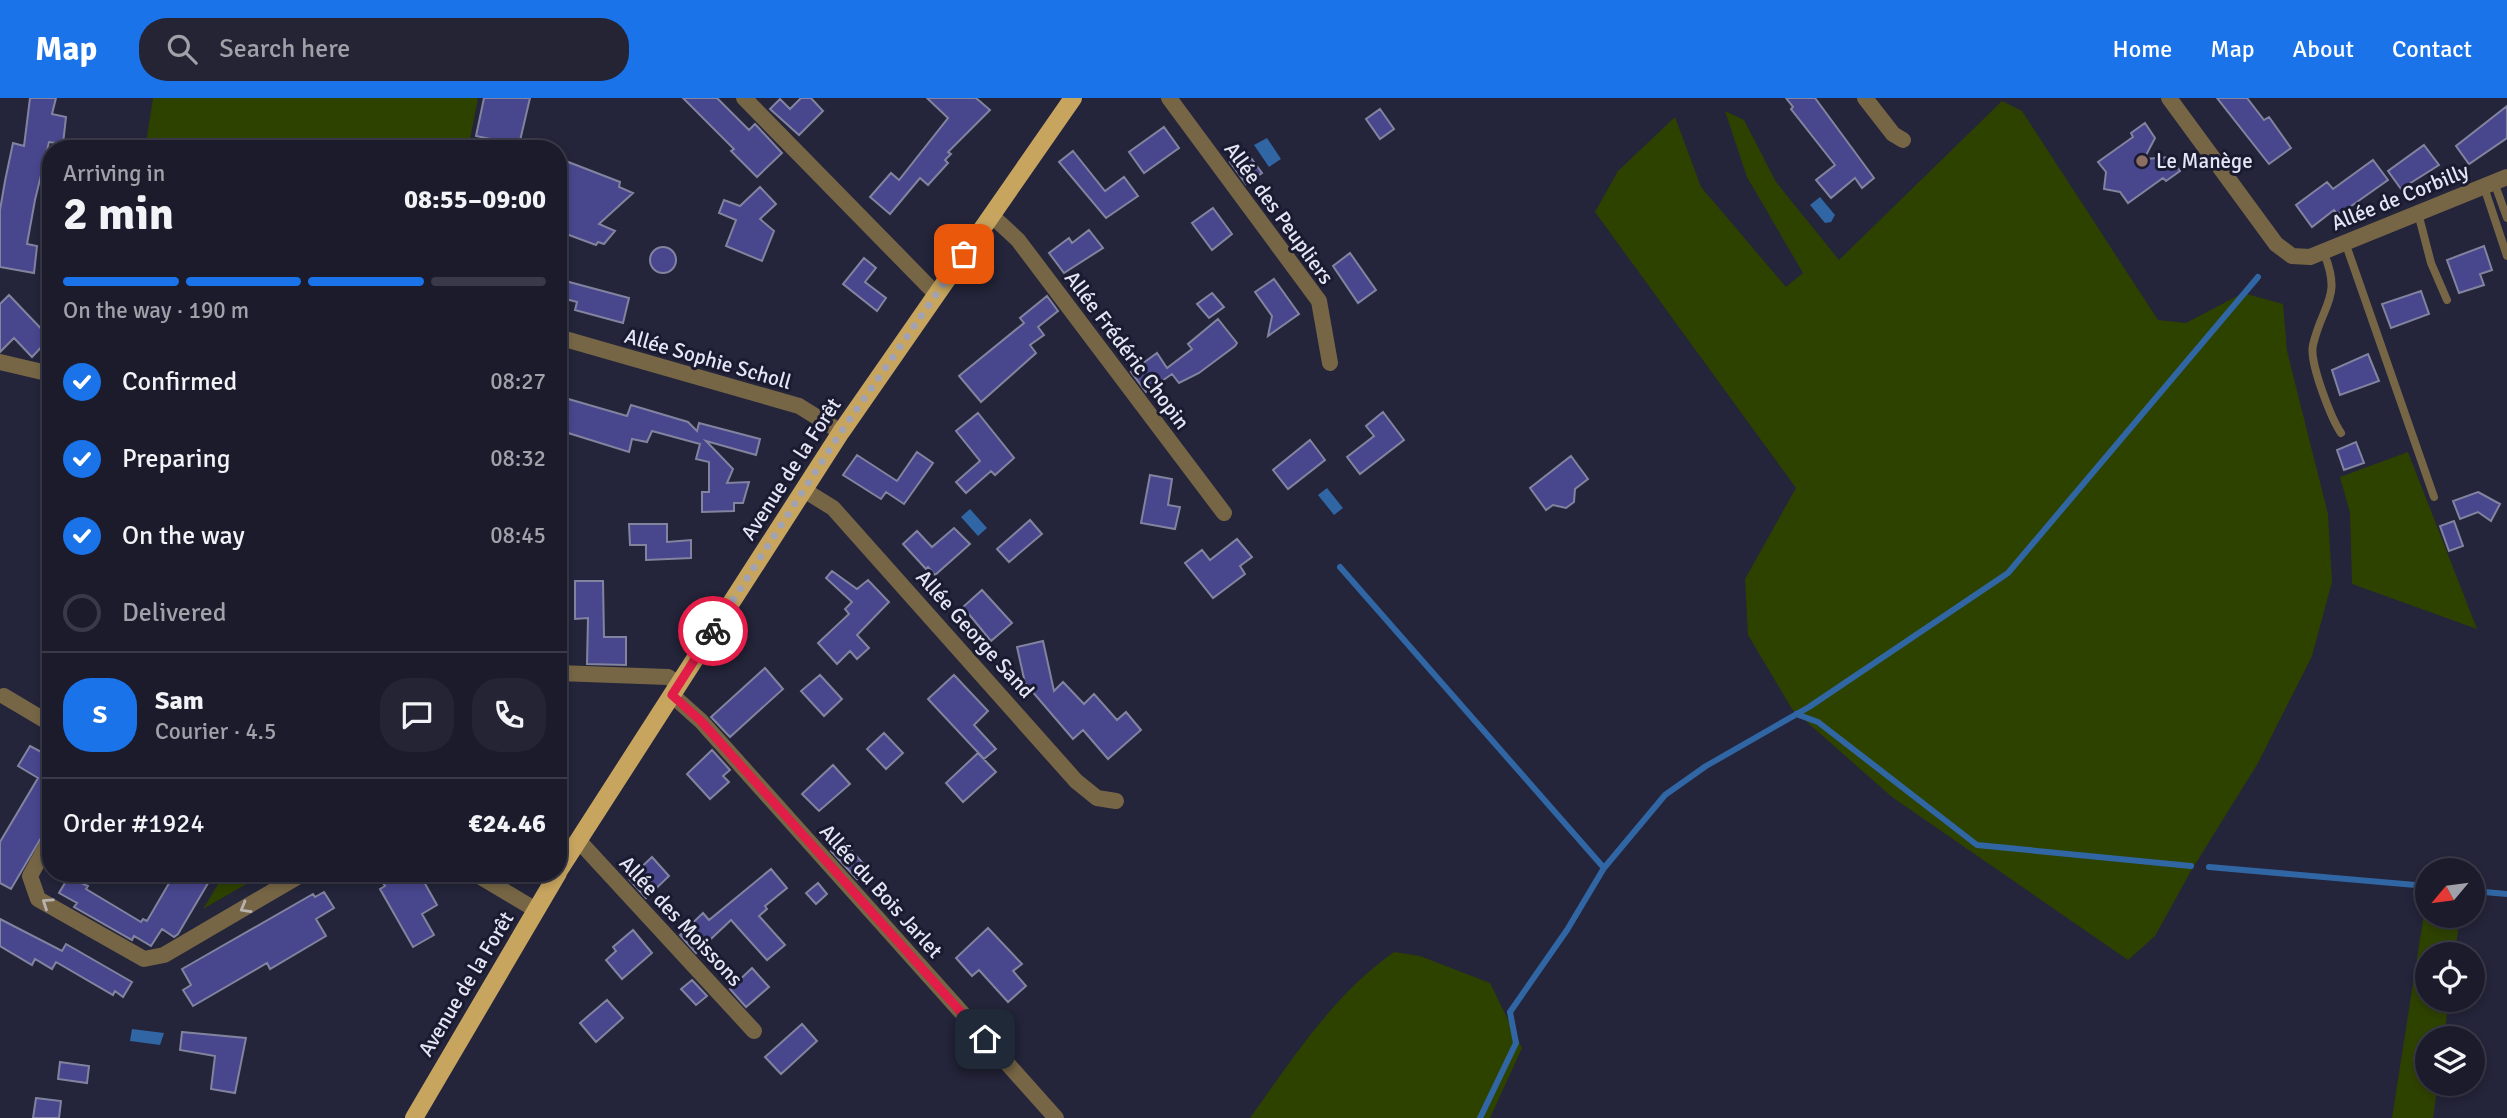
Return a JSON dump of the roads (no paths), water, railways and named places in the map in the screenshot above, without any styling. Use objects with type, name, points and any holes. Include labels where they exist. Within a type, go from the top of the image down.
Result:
[{"type":"main road","name":"Avenue de la Forêt","points":[[567,858],[841,432],[1073,98]]},
{"type":"main road","name":"Avenue de la Forêt","points":[[414,1118],[552,882]]},
{"type":"street","points":[[744,98],[935,293]]},
{"type":"street","name":"Allée des Peupliers","points":[[1169,98],[1319,301],[1330,363]]},
{"type":"street","points":[[1865,98],[1893,134],[1903,140]]},
{"type":"street","points":[[2169,98],[2276,244],[2291,256],[2316,254]]},
{"type":"street","name":"Allée de Corbilly","points":[[2316,254],[2495,182]]},
{"type":"street","name":"Allée Frédéric Chopin","points":[[992,215],[1018,240],[1224,513]]},
{"type":"street","name":"Allée Sophie Scholl","points":[[567,340],[799,406],[841,432]]},
{"type":"street","points":[[0,362],[42,371]]},
{"type":"street","name":"Allée George Sand","points":[[804,490],[833,508],[1076,781],[1097,798],[1115,801]]},
{"type":"street","points":[[567,673],[668,677],[675,690]]},
{"type":"street","name":"Allée du Bois Jarlet","points":[[675,690],[1056,1118]]},
{"type":"street","points":[[4,696],[42,719]]},
{"type":"street","name":"Allée des Moissons","points":[[578,840],[754,1031]]},
{"type":"street","points":[[42,854],[30,876],[38,899],[144,960],[164,956],[289,882]]},
{"type":"street","points":[[490,882],[536,909]]},
{"type":"lane","points":[[2495,182],[2507,219]]},
{"type":"lane","points":[[2495,182],[2507,256]]},
{"type":"lane","points":[[2418,213],[2431,263],[2446,300]]},
{"type":"lane","points":[[2345,242],[2434,498]]},
{"type":"lane","points":[[2316,254],[2334,285],[2312,348],[2333,421],[2341,433]]},
{"type":"water","points":[[1267,138],[1281,159],[1269,167],[1254,145]]},
{"type":"water","points":[[1820,197],[1835,215],[1831,222],[1825,223],[1810,205]]},
{"type":"water","points":[[1327,488],[1343,508],[1334,515],[1318,495]]},
{"type":"water","points":[[970,509],[987,528],[978,536],[961,517]]},
{"type":"water","points":[[132,1029],[164,1033],[160,1045],[130,1041]]},
{"type":"waterway","points":[[1340,567],[1604,868],[1665,795],[1706,766],[1809,707],[2008,573],[2258,277]]},
{"type":"waterway","points":[[1796,714],[1818,722],[1977,845],[2191,866]]},
{"type":"waterway","points":[[2209,867],[2415,885]]},
{"type":"waterway","points":[[1480,1118],[1516,1043],[1510,1012],[1567,930],[1604,868]]},
{"type":"waterway","points":[[2485,892],[2507,894]]},
{"type":"place","name":"Le Manège","points":[[2142,161]]}]
